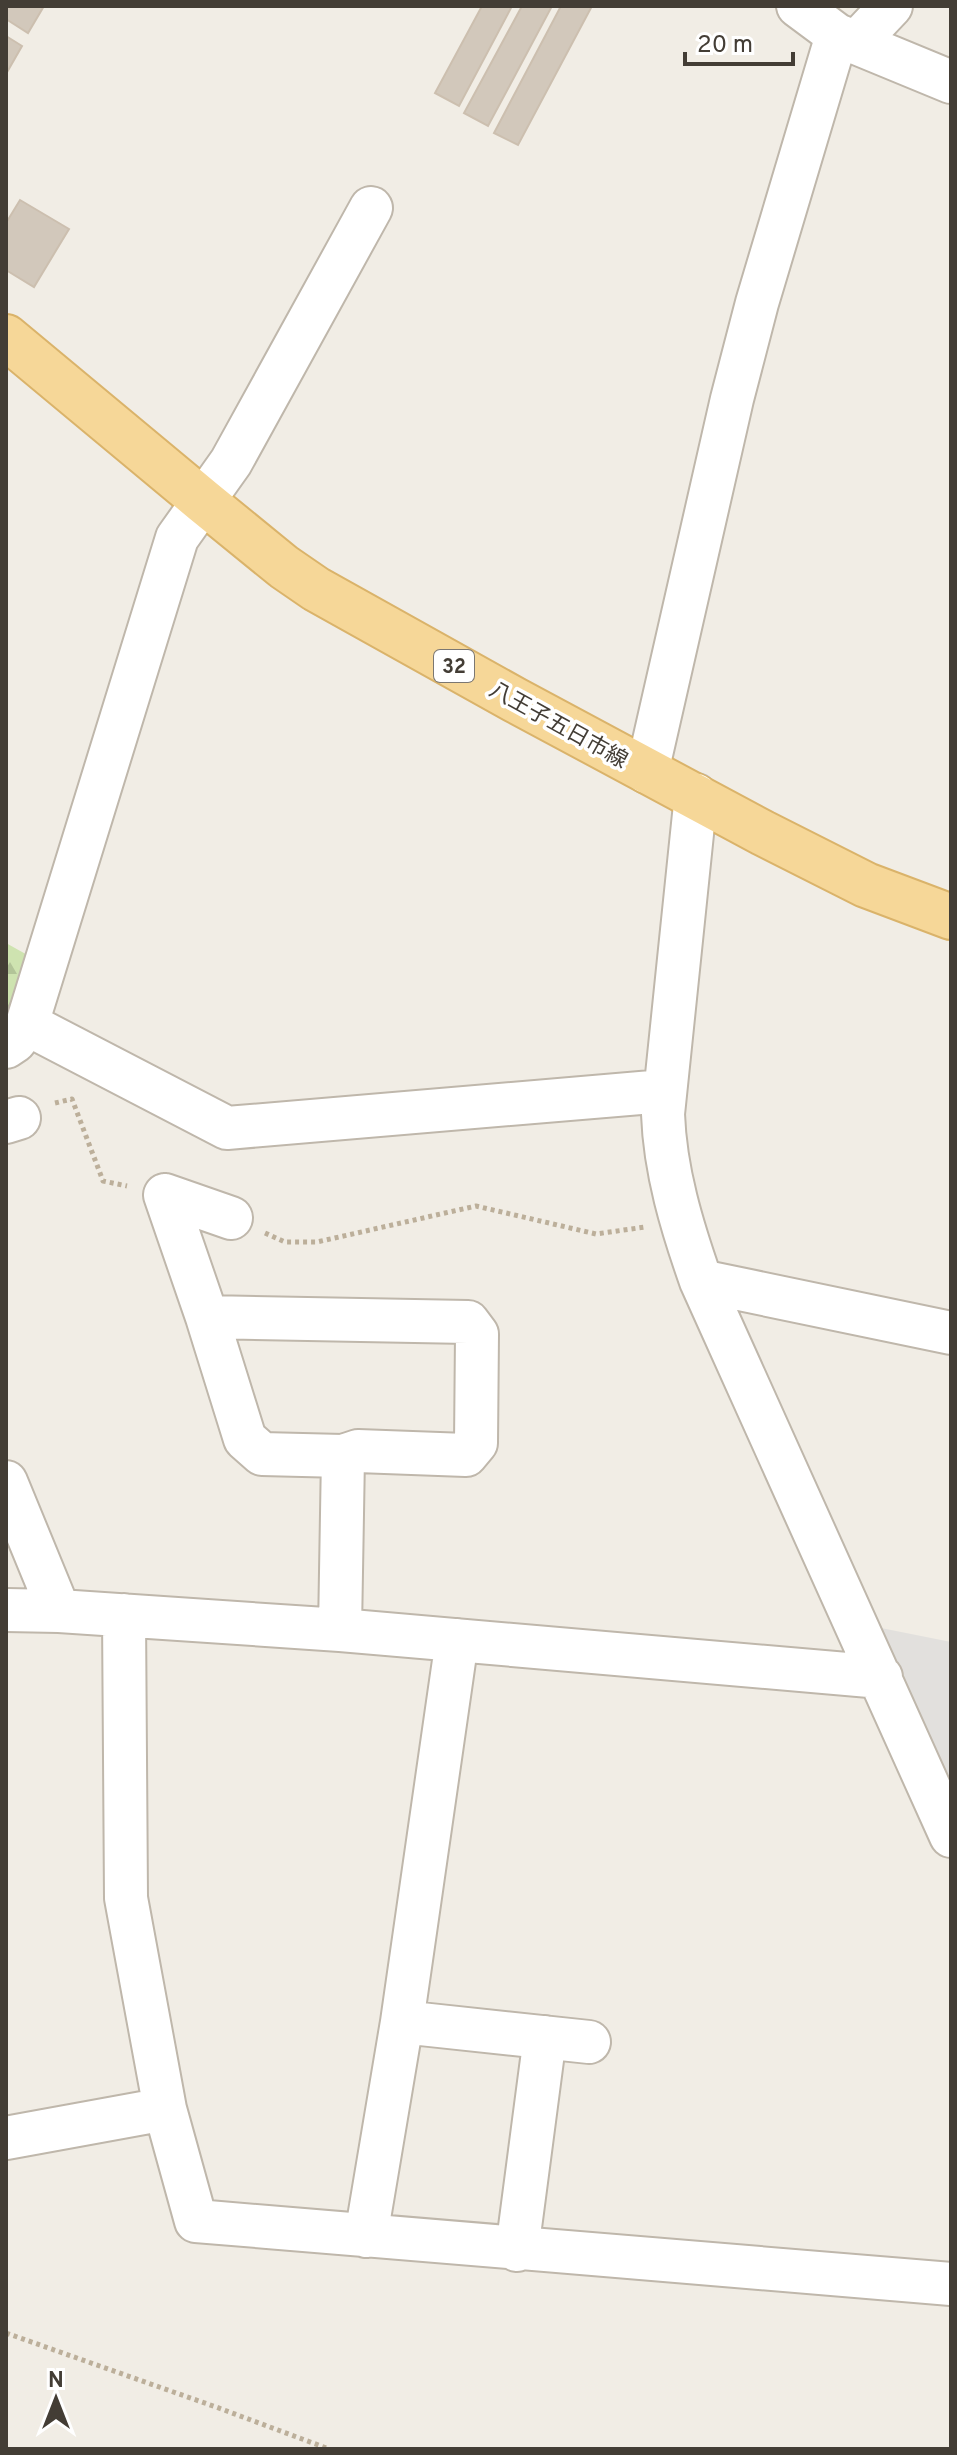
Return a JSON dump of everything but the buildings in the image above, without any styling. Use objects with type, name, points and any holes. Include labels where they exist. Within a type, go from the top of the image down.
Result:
[{"type":"main road","name":"八王子五日市線","points":[[6,337],[284,567],[316,589],[763,833],[866,885],[951,917]]},
{"type":"street","points":[[798,6],[846,39],[951,82]]},
{"type":"street","points":[[647,772],[732,399],[762,287],[846,39],[891,6]]},
{"type":"street","points":[[371,208],[231,462],[177,538],[17,1035],[227,1128],[664,1091]]},
{"type":"street","points":[[696,795],[664,1091],[664,1137],[682,1222],[701,1281],[951,1836]]},
{"type":"street","points":[[165,1195],[231,1218]]},
{"type":"street","points":[[165,1195],[245,1439],[262,1454],[343,1456],[358,1451],[466,1455],[476,1443],[477,1334],[468,1322],[207,1317]]},
{"type":"street","points":[[701,1281],[951,1333]]},
{"type":"street","points":[[340,1630],[343,1456]]},
{"type":"street","points":[[6,1482],[59,1611]]},
{"type":"street","points":[[6,1610],[340,1630],[881,1677]]},
{"type":"street","points":[[124,1615],[126,1898],[165,2109],[196,2221],[951,2284]]},
{"type":"street","points":[[366,2236],[402,2022],[457,1640]]},
{"type":"street","points":[[402,2022],[589,2042]]},
{"type":"street","points":[[517,2250],[545,2037]]},
{"type":"street","points":[[6,2138],[165,2109]]},
{"type":"path","points":[[12,1120],[28,1109],[72,1099],[103,1181],[165,1195]]},
{"type":"path","points":[[231,1218],[285,1242],[317,1242],[476,1206],[596,1234],[682,1222]]},
{"type":"path","points":[[6,2333],[329,2449]]},
{"type":"green space","points":[[6,943],[31,957],[11,1015],[6,1015]]},
{"type":"shaded area","points":[[856,1623],[951,1642],[951,1836]]}]
